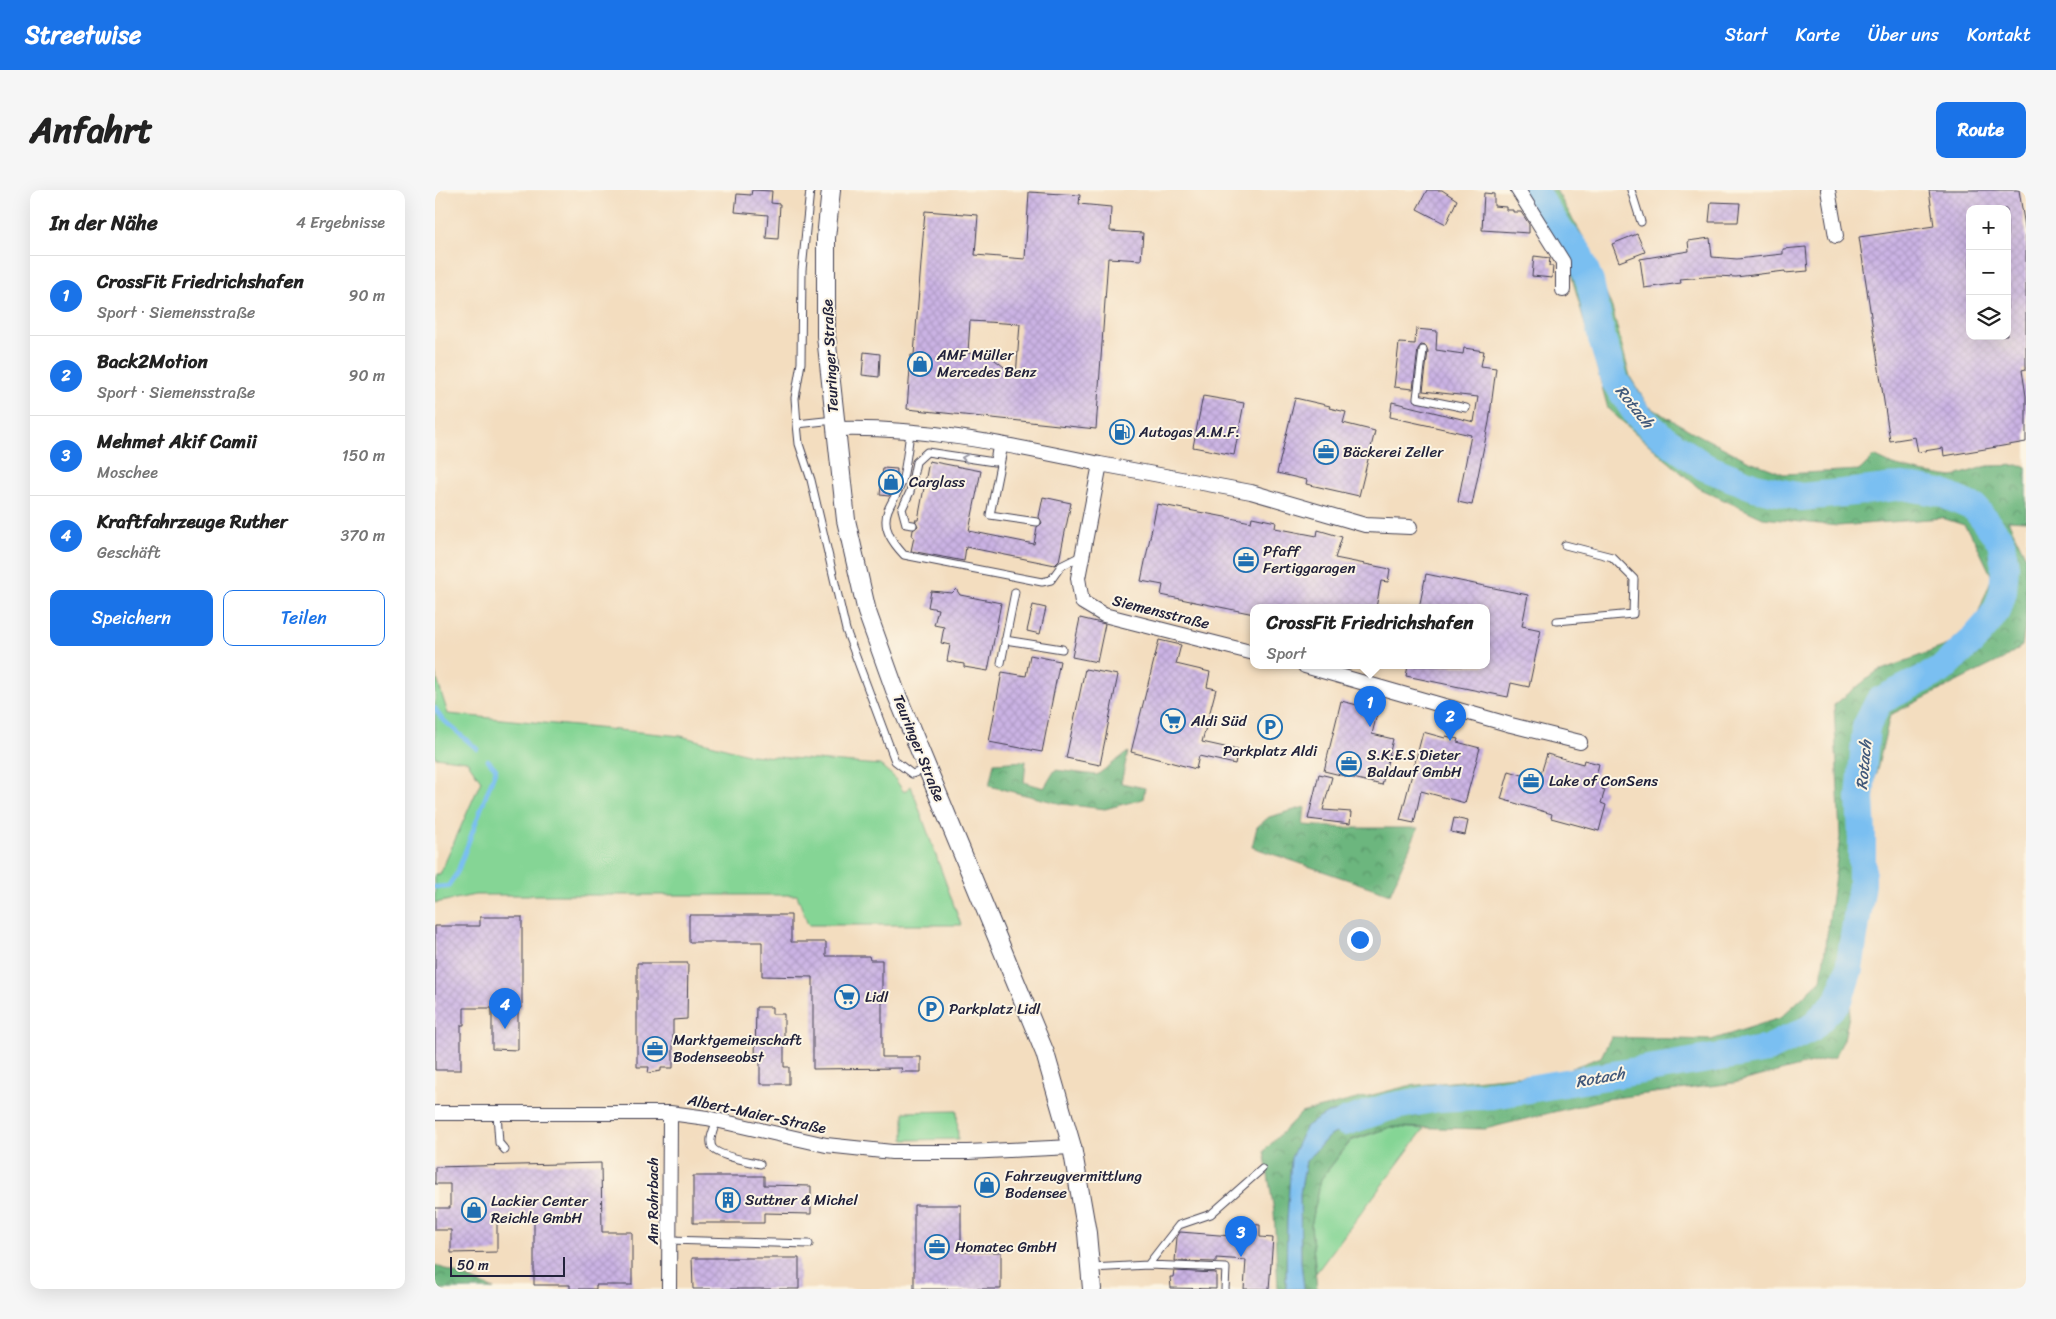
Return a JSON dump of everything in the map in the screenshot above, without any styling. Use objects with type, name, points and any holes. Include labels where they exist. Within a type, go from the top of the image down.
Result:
[{"type":"street","name":"Teuringer Straße","points":[[831,190],[827,238],[826,336],[834,425],[846,520],[867,612],[896,693],[1045,1054],[1072,1147],[1087,1233],[1092,1289]]},
{"type":"street","points":[[1518,190],[1563,262],[1563,290]]},
{"type":"street","points":[[1828,190],[1836,236]]},
{"type":"street","points":[[834,425],[968,438],[1251,492],[1365,525],[1410,528]]},
{"type":"street","name":"Siemensstraße","points":[[1100,464],[1078,578],[1082,602],[1104,615],[1250,652]]},
{"type":"street","points":[[1315,669],[1511,725],[1580,742]]},
{"type":"street","name":"Albert-Maier-Straße","points":[[435,1113],[670,1114],[717,1120],[826,1145],[892,1152],[968,1152],[1072,1147]]},
{"type":"street","name":"Am Rohrbach","points":[[669,1289],[670,1114]]},
{"type":"lane","points":[[810,190],[802,270],[801,363],[795,398],[799,444],[813,487],[846,630],[895,762],[911,774],[927,769]]},
{"type":"lane","points":[[1631,190],[1641,222]]},
{"type":"lane","points":[[1423,350],[1417,398],[1466,408]]},
{"type":"lane","points":[[797,424],[834,425]]},
{"type":"lane","points":[[910,432],[903,478],[898,494],[888,510],[886,522],[891,542],[904,555],[1042,582],[1051,580],[1061,566],[1082,555]]},
{"type":"lane","points":[[1001,444],[990,515],[1037,522]]},
{"type":"lane","points":[[913,525],[907,524],[902,509],[910,492],[916,462],[927,452],[994,462],[1001,444]]},
{"type":"lane","points":[[1557,621],[1633,614],[1634,579],[1611,557],[1565,545]]},
{"type":"lane","points":[[1001,663],[1015,592]]},
{"type":"lane","points":[[1005,640],[1062,649]]},
{"type":"lane","points":[[497,1113],[499,1143],[505,1150]]},
{"type":"lane","points":[[717,1120],[711,1140],[712,1148],[718,1153],[760,1164]]},
{"type":"lane","points":[[1148,1264],[1179,1225],[1211,1214],[1263,1169]]},
{"type":"lane","points":[[669,1240],[809,1244]]},
{"type":"lane","points":[[1091,1268],[1148,1264],[1226,1268],[1225,1289]]},
{"type":"green space","points":[[1526,190],[1556,190],[1586,242],[1612,308],[1630,377],[1648,406],[1691,431],[1747,460],[1784,474],[1860,470],[1874,456],[1893,465],[1952,477],[1987,466],[2022,465],[2026,467],[2026,521],[2008,520],[2026,557],[2026,621],[2022,646],[2003,659],[1890,715],[1873,787],[1868,927],[1844,1039],[1835,1057],[1734,1083],[1606,1099],[1485,1129],[1391,1127],[1351,1140],[1321,1179],[1311,1226],[1317,1289],[1304,1289],[1301,1262],[1300,1194],[1306,1161],[1329,1136],[1382,1113],[1378,1104],[1328,1113],[1291,1158],[1287,1221],[1286,1289],[1278,1289],[1274,1211],[1264,1151],[1301,1113],[1408,1086],[1515,1076],[1550,1076],[1601,1057],[1611,1037],[1711,1040],[1780,1018],[1821,980],[1840,837],[1834,705],[1876,672],[1948,645],[1976,619],[1992,577],[1975,541],[1964,525],[1942,518],[1838,526],[1763,518],[1700,489],[1608,409],[1568,262]]},
{"type":"green space","points":[[435,673],[448,714],[681,736],[751,755],[880,765],[893,776],[904,792],[911,786],[961,925],[808,925],[797,895],[475,895],[435,903],[435,874],[440,874],[481,781],[467,761],[435,757]]},
{"type":"green space","points":[[1128,752],[1121,783],[1145,788],[1143,799],[1105,809],[1062,804],[989,786],[994,763],[1026,761],[1024,782],[1044,788],[1055,770],[1097,775]]},
{"type":"green space","points":[[1305,807],[1303,825],[1346,828],[1418,828],[1390,894],[1252,847],[1257,827],[1269,817]]},
{"type":"green space","points":[[957,1111],[958,1139],[904,1140],[904,1112]]},
{"type":"green space","points":[[1391,1127],[1424,1129],[1316,1273],[1311,1226],[1321,1179],[1351,1141]]},
{"type":"green space","points":[[435,1265],[494,1289],[435,1289]]},
{"type":"water","points":[[1378,1104],[1383,1113],[1329,1136],[1306,1161],[1300,1194],[1301,1262],[1304,1289],[1286,1289],[1287,1221],[1291,1158],[1306,1126],[1328,1113]]},
{"type":"building","points":[[752,190],[772,191],[771,203],[780,204],[778,239],[766,238],[768,215],[735,212],[737,194],[751,195]]},
{"type":"building","points":[[1427,190],[1442,190],[1457,200],[1446,224],[1417,209]]},
{"type":"building","points":[[1929,190],[2019,190],[2026,233],[2026,369],[2022,370],[2026,396],[2026,442],[1944,456],[1943,448],[1918,452],[1915,437],[1890,441],[1859,237],[1934,226]]},
{"type":"building","points":[[1029,192],[1080,195],[1079,204],[1111,207],[1110,231],[1143,233],[1141,260],[1108,258],[1096,429],[907,409],[911,355],[914,355],[925,211],[978,215],[975,255],[1025,259]],"holes":[[[970,321],[1020,324],[1016,376],[991,357],[968,353]]]},
{"type":"building","points":[[1484,193],[1494,194],[1494,206],[1506,207],[1506,210],[1513,210],[1513,212],[1521,212],[1529,224],[1529,233],[1482,230]]},
{"type":"building","points":[[1711,202],[1740,203],[1738,222],[1709,222]]},
{"type":"building","points":[[1637,234],[1645,252],[1619,262],[1612,244]]},
{"type":"building","points":[[1710,238],[1712,257],[1737,259],[1783,254],[1783,249],[1806,247],[1808,271],[1680,279],[1681,283],[1644,288],[1640,259],[1689,251],[1688,241]]},
{"type":"building","points":[[1534,256],[1550,258],[1549,266],[1553,266],[1552,278],[1532,276]]},
{"type":"building","points":[[1416,329],[1437,331],[1436,350],[1463,354],[1464,348],[1484,351],[1481,366],[1496,368],[1489,422],[1472,505],[1458,502],[1471,435],[1390,417],[1392,402],[1474,422],[1478,397],[1423,391],[1428,351],[1426,346],[1421,345],[1418,349],[1413,389],[1394,387],[1399,343],[1415,344]]},
{"type":"building","points":[[864,352],[880,354],[879,377],[862,375]]},
{"type":"building","points":[[1203,396],[1244,403],[1234,455],[1193,447]]},
{"type":"building","name":"Bäckerei Zeller","points":[[1295,398],[1330,406],[1329,408],[1346,412],[1343,423],[1375,431],[1359,496],[1306,484],[1307,480],[1277,473]]},
{"type":"building","points":[[929,461],[981,471],[969,531],[1034,544],[1037,527],[1042,523],[1039,517],[1043,497],[1071,503],[1059,561],[1055,565],[966,547],[964,561],[911,551],[914,537],[912,536],[913,530],[918,526],[915,520],[918,520]]},
{"type":"building","points":[[883,468],[897,469],[896,483],[889,496],[880,495]]},
{"type":"building","name":"Pfaff Fertiggaragen","points":[[1157,504],[1251,522],[1252,517],[1276,522],[1275,528],[1317,536],[1318,530],[1342,537],[1335,558],[1390,569],[1388,582],[1381,581],[1377,604],[1250,604],[1250,613],[1161,595],[1163,585],[1141,581]]},
{"type":"building","points":[[1426,574],[1528,595],[1522,626],[1541,630],[1529,687],[1511,683],[1508,697],[1406,676],[1407,669],[1490,669],[1490,604],[1420,604]]},
{"type":"building","points":[[956,589],[960,595],[1001,603],[988,671],[964,667],[964,664],[947,661],[950,645],[941,643],[944,627],[934,625],[938,609],[928,607],[931,591],[952,593]]},
{"type":"building","points":[[1033,605],[1046,608],[1040,634],[1027,631]]},
{"type":"building","points":[[1080,618],[1105,624],[1097,662],[1072,657]]},
{"type":"building","name":"Aldi Süd","points":[[1159,640],[1181,645],[1176,664],[1210,672],[1207,687],[1216,689],[1202,742],[1238,750],[1235,764],[1199,756],[1196,769],[1131,752]]},
{"type":"building","points":[[1030,655],[1060,661],[1042,752],[989,742],[1002,672],[1026,676]]},
{"type":"building","points":[[1085,669],[1118,675],[1100,765],[1066,758]]},
{"type":"building","points":[[1341,701],[1378,710],[1372,734],[1393,739],[1382,785],[1324,771]]},
{"type":"building","points":[[1423,732],[1445,738],[1446,736],[1458,739],[1457,742],[1480,748],[1465,803],[1421,791],[1414,823],[1400,820]]},
{"type":"building","points":[[1547,754],[1583,764],[1584,760],[1599,764],[1595,780],[1604,782],[1602,789],[1605,790],[1601,803],[1606,805],[1599,831],[1551,818],[1552,814],[1501,799],[1509,771],[1539,780]]},
{"type":"building","points":[[1319,774],[1332,777],[1323,810],[1351,812],[1350,824],[1308,819]]},
{"type":"building","points":[[1454,818],[1468,821],[1465,835],[1451,832]]},
{"type":"building","points":[[689,915],[791,915],[791,942],[826,942],[826,956],[869,956],[870,960],[882,960],[882,1057],[921,1057],[921,1072],[901,1072],[902,1068],[813,1069],[813,977],[762,976],[762,942],[689,942]]},
{"type":"building","points":[[480,917],[522,917],[522,1008],[518,1008],[518,1050],[492,1049],[492,1008],[464,1008],[464,1025],[461,1025],[461,1070],[435,1070],[435,926],[480,926]]},
{"type":"building","points":[[637,963],[688,963],[687,1019],[673,1020],[673,1068],[661,1068],[661,1071],[648,1073],[649,1067],[637,1067]]},
{"type":"building","points":[[756,1007],[772,1007],[772,1014],[784,1014],[784,1067],[789,1067],[789,1084],[760,1084],[760,1060],[755,1060]]},
{"type":"building","points":[[601,1163],[602,1232],[632,1232],[632,1285],[596,1285],[596,1289],[570,1289],[570,1285],[534,1285],[534,1216],[497,1217],[497,1252],[451,1253],[451,1230],[435,1230],[435,1208],[450,1208],[450,1184],[435,1184],[435,1167]]},
{"type":"building","name":"Suttner & Michel","points":[[693,1176],[764,1176],[764,1185],[811,1186],[811,1214],[764,1213],[764,1223],[693,1223]]},
{"type":"building","name":"Homatec GmbH","points":[[914,1205],[961,1205],[961,1252],[1001,1252],[1001,1289],[914,1289]]},
{"type":"building","points":[[1233,1223],[1260,1225],[1260,1237],[1273,1238],[1269,1289],[1244,1289],[1246,1260],[1216,1258],[1216,1262],[1175,1261],[1177,1237],[1180,1232],[1232,1236]]},
{"type":"building","points":[[692,1258],[799,1258],[799,1289],[693,1289]]},
{"type":"building","points":[[1174,1271],[1216,1273],[1216,1289],[1171,1288],[1170,1277],[1173,1277]]},
{"type":"waterway","name":"Rotach","points":[[1345,1122],[1389,1107],[1438,1098],[1493,1095],[1768,1049],[1811,1028],[1839,1000],[1849,969],[1862,884],[1860,798],[1866,727],[1879,701],[1941,670],[1971,642],[1998,608],[2003,592],[2005,566],[2001,541],[1975,508],[1941,493],[1903,486],[1801,497],[1755,487],[1705,467],[1661,436],[1637,414],[1615,381],[1602,339],[1590,282],[1578,252],[1558,228],[1533,190]]},
{"type":"waterway","points":[[435,708],[441,718],[477,749]]},
{"type":"waterway","points":[[435,887],[448,886],[457,873],[496,769],[488,760]]},
{"type":"place","name":"AMF Müller Mercedes Benz","points":[[920,364]]},
{"type":"place","name":"Autogas A.M.F.","points":[[1122,432]]},
{"type":"place","name":"Bäckerei Zeller","points":[[1326,452]]},
{"type":"place","name":"Carglass","points":[[891,482]]},
{"type":"place","name":"Pfaff Fertiggaragen","points":[[1246,560]]},
{"type":"place","name":"Aldi Süd","points":[[1173,721]]},
{"type":"place","name":"Parkplatz Aldi","points":[[1270,727]]},
{"type":"place","name":"CrossFit Friedrichshafen","points":[[1370,727]]},
{"type":"place","name":"Back2Motion","points":[[1450,741]]},
{"type":"place","name":"S.K.E.S Dieter Baldauf GmbH","points":[[1349,764]]},
{"type":"place","name":"Lake of ConSens","points":[[1531,781]]},
{"type":"place","name":"Lidl","points":[[847,997]]},
{"type":"place","name":"Parkplatz Lidl","points":[[931,1009]]},
{"type":"place","name":"Kraftfahrzeuge Ruther","points":[[505,1029]]},
{"type":"place","name":"Marktgemeinschaft Bodenseeobst","points":[[655,1049]]},
{"type":"place","name":"Fahrzeugvermittlung Bodensee","points":[[987,1185]]},
{"type":"place","name":"Suttner & Michel","points":[[728,1200]]},
{"type":"place","name":"Lackier Center Reichle GmbH","points":[[474,1210]]},
{"type":"place","name":"Homatec GmbH","points":[[937,1247]]},
{"type":"place","name":"Mehmet Akif Camii","points":[[1241,1257]]}]
